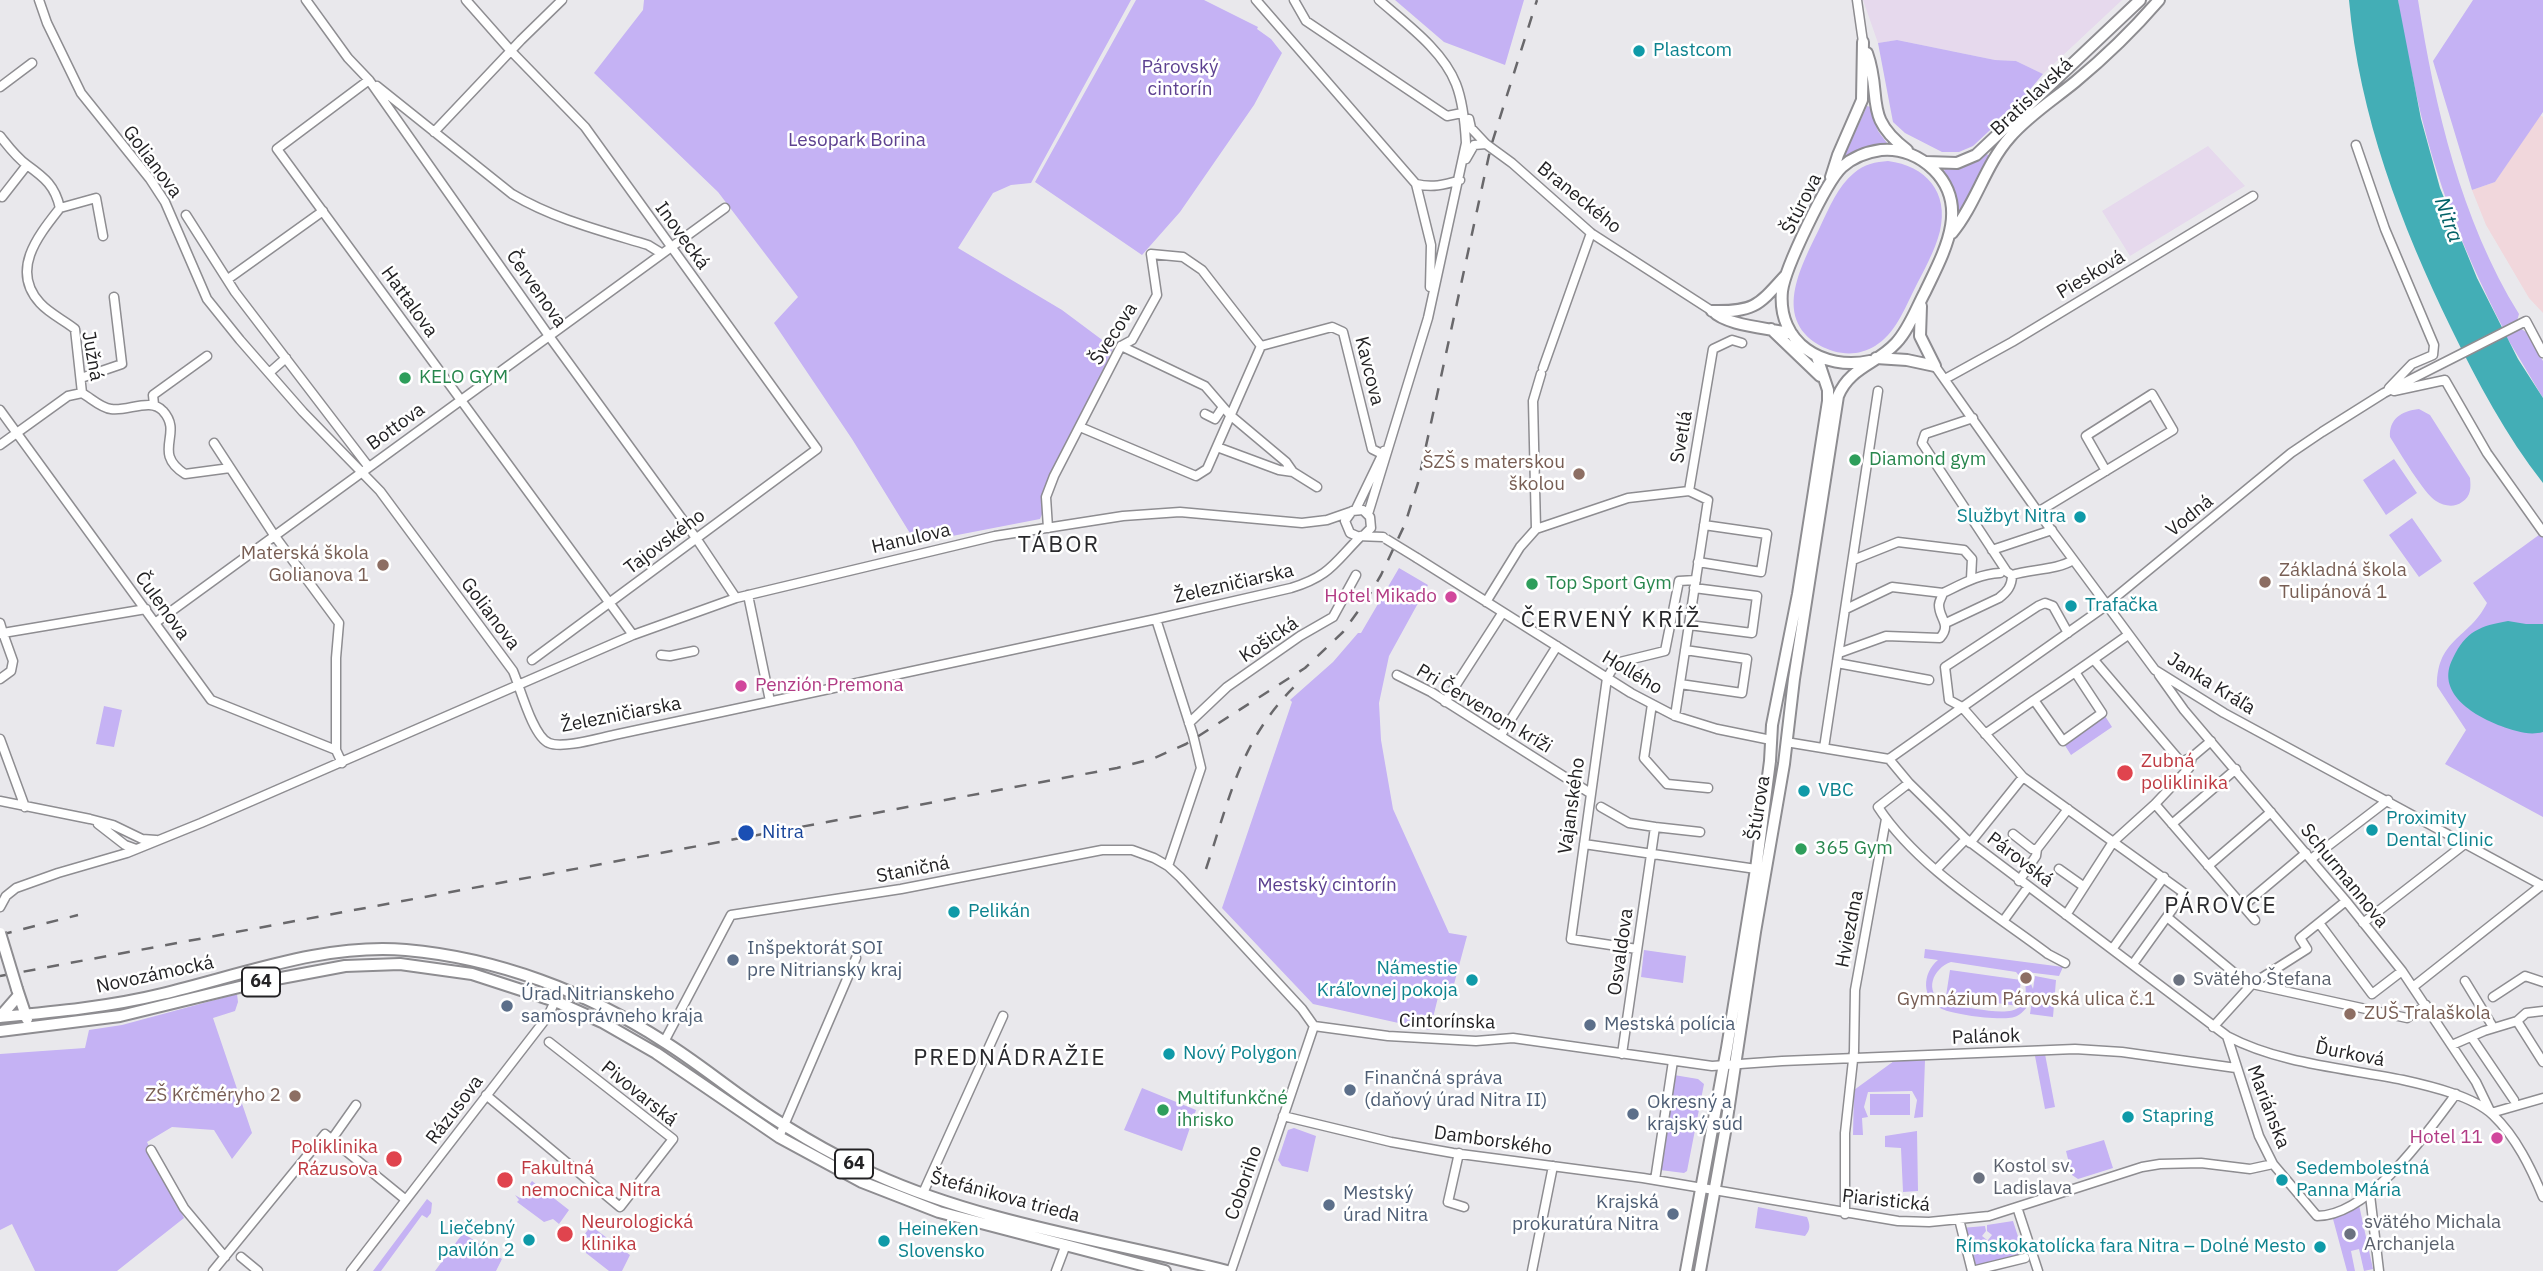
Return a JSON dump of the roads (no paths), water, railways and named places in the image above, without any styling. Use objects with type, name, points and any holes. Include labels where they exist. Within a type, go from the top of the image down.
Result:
[{"type":"main road","name":"Bratislavská","points":[[1926,162],[1957,163],[1976,155],[2140,0]]},
{"type":"main road","points":[[2106,53],[2107,46],[2149,0]]},
{"type":"main road","name":"Bratislavská","points":[[1950,235],[1964,219],[2007,140],[2106,53],[2159,0]]},
{"type":"main road","points":[[1863,42],[1871,63],[1877,114],[1883,129],[1912,154]]},
{"type":"main road","points":[[1830,183],[1838,155],[1862,100],[1863,42]]},
{"type":"main road","name":"Štúrova","points":[[1686,1271],[1756,869],[1777,695],[1798,594],[1828,401],[1828,390],[1817,357],[1792,334],[1782,304],[1782,290],[1786,274],[1830,183],[1842,167],[1863,155],[1885,150],[1912,154],[1926,162],[1941,178],[1949,194],[1953,209],[1950,235],[1902,336],[1890,349],[1845,382],[1838,396],[1787,742],[1700,1271]]},
{"type":"main road","points":[[1712,311],[1746,310],[1763,300],[1786,274]]},
{"type":"main road","points":[[1921,299],[1919,331],[1922,343],[1935,366]]},
{"type":"main road","points":[[1712,311],[1731,323],[1792,334]]},
{"type":"main road","points":[[1770,328],[1825,380]]},
{"type":"main road","points":[[1817,357],[1828,362],[1847,364],[1873,359],[1908,360],[1935,366]]},
{"type":"main road","points":[[1772,740],[1787,742]]},
{"type":"main road","points":[[0,933],[27,1014],[26,1028]]},
{"type":"main road","name":"Novozámocká","points":[[0,1017],[127,1002],[311,956],[369,950],[403,950],[474,960],[561,988]]},
{"type":"main road","name":"Novozámocká","points":[[0,1031],[120,1016],[284,977],[366,964],[400,964],[472,974],[555,1000]]},
{"type":"main road","points":[[555,1000],[561,988]]},
{"type":"main road","name":"Štefánikova trieda","points":[[561,988],[606,1008],[664,1042],[785,1126],[865,1169],[923,1193],[994,1215],[1229,1271]]},
{"type":"main road","points":[[0,1017],[18,992]]},
{"type":"main road","name":"Štefánikova trieda","points":[[555,1000],[602,1022],[656,1053],[779,1137],[862,1182],[918,1205],[1138,1268],[1165,1271]]},
{"type":"main road","points":[[656,1053],[664,1042]]},
{"type":"main road","points":[[918,1205],[923,1193]]},
{"type":"main road","points":[[1065,1247],[1068,1233]]},
{"type":"street","name":"Golianova","points":[[39,0],[47,23],[81,93],[150,179],[165,202],[207,299],[268,373],[341,454],[380,491],[513,671],[519,685]]},
{"type":"street","name":"Červenova","points":[[306,0],[348,58],[369,80],[736,598]]},
{"type":"street","name":"Inovecká","points":[[466,0],[585,127],[817,449]]},
{"type":"street","points":[[434,132],[562,0]]},
{"type":"street","points":[[1256,0],[1416,184],[1431,245],[1432,274],[1428,318]]},
{"type":"street","points":[[1294,0],[1306,21],[1447,116],[1462,113]]},
{"type":"street","points":[[1347,529],[1363,535],[1370,530],[1370,518],[1428,318],[1466,143],[1456,83],[1431,46],[1379,0]]},
{"type":"street","points":[[1857,0],[1863,42]]},
{"type":"street","points":[[0,87],[32,63]]},
{"type":"street","points":[[369,80],[525,202],[648,245],[661,253]]},
{"type":"street","name":"Hattalova","points":[[369,80],[277,149],[633,635]]},
{"type":"street","name":"Braneckého","points":[[1456,83],[1464,100],[1471,128],[1486,144],[1512,163],[1591,233],[1712,311]]},
{"type":"street","points":[[0,136],[27,165],[50,183],[60,208],[96,198],[103,236]]},
{"type":"street","points":[[1463,164],[1474,145],[1486,144]]},
{"type":"street","points":[[2357,145],[2385,229],[2434,345],[2433,355],[2412,364],[2384,393]]},
{"type":"street","points":[[2,197],[27,165]]},
{"type":"street","points":[[1416,184],[1426,187],[1439,186],[1460,180]]},
{"type":"street","name":"Piesková","points":[[1945,379],[2012,342],[2253,196]]},
{"type":"street","name":"Južná","points":[[60,208],[38,236],[28,257],[30,289],[40,302],[75,329],[82,393],[109,409],[130,410],[154,405]]},
{"type":"street","name":"Bottova","points":[[155,623],[725,208]]},
{"type":"street","points":[[228,279],[323,211]]},
{"type":"street","name":"Golianova","points":[[186,215],[235,292],[368,466]]},
{"type":"street","points":[[1536,529],[1532,401],[1591,233]]},
{"type":"street","name":"Švecova","points":[[1048,528],[1046,497],[1121,346],[1132,340],[1157,295],[1152,254],[1183,257],[1202,270],[1261,346]]},
{"type":"street","points":[[81,378],[122,364],[114,297]]},
{"type":"street","name":"Vodná","points":[[1889,759],[2106,605],[2291,453],[2384,393],[2526,321],[2543,353]]},
{"type":"street","name":"Kavcova","points":[[1261,346],[1332,327],[1343,332],[1372,449],[1382,454]]},
{"type":"street","name":"Svetlá","points":[[1675,716],[1708,500],[1689,491],[1713,349],[1732,340],[1742,343]]},
{"type":"street","points":[[1121,346],[1205,386],[1230,415],[1286,462],[1293,472],[1317,487]]},
{"type":"street","points":[[1080,427],[1196,476],[1207,469],[1261,346]]},
{"type":"street","points":[[207,356],[153,395],[154,405],[163,411],[171,426],[168,455],[173,466],[185,474],[230,468]]},
{"type":"street","points":[[268,373],[286,358]]},
{"type":"street","name":"Janka Kráľa","points":[[1935,366],[2038,512],[2155,670],[2224,713],[2542,885]]},
{"type":"street","points":[[2384,393],[2445,380],[2487,453],[2543,532]]},
{"type":"street","points":[[1824,748],[1878,391]]},
{"type":"street","points":[[0,445],[68,396],[82,393]]},
{"type":"street","points":[[2038,512],[2106,471],[2173,430],[2151,394],[2086,436],[2106,471]]},
{"type":"street","points":[[1205,414],[1215,419],[1223,407]]},
{"type":"street","name":"Čulenova","points":[[0,410],[211,700],[336,750]]},
{"type":"street","points":[[1973,418],[1925,435],[1922,443],[1937,462],[1992,551],[2012,575],[2067,564],[2073,560]]},
{"type":"street","points":[[1349,548],[1345,519],[1353,511],[1397,423]]},
{"type":"street","points":[[214,443],[274,535],[339,623],[336,658],[336,750],[342,763]]},
{"type":"street","points":[[1217,447],[1279,470],[1293,472]]},
{"type":"street","name":"Tajovského","points":[[532,660],[817,449]]},
{"type":"street","points":[[1486,601],[1520,547],[1536,529],[1628,498],[1689,491]]},
{"type":"street","points":[[1353,511],[1370,518]]},
{"type":"street","name":"Hanulova","points":[[519,685],[633,635],[736,598],[995,536],[1123,516],[1180,512],[1302,523],[1326,520],[1353,511]]},
{"type":"street","name":"Hollého","points":[[1370,518],[1385,538],[1652,704],[1675,716],[1717,729],[1772,740]]},
{"type":"street","name":"Hanulova","points":[[1326,520],[1347,529]]},
{"type":"street","points":[[1698,562],[1761,572],[1767,534],[1704,525]]},
{"type":"street","points":[[1992,551],[2052,530]]},
{"type":"street","name":"Hollého","points":[[1363,535],[1385,538]]},
{"type":"street","name":"Železničiarska","points":[[519,685],[526,706],[543,739],[555,744],[614,735],[1156,620],[1313,581],[1339,562],[1363,535]]},
{"type":"street","points":[[1853,559],[1898,542],[1964,550],[1972,559],[1971,579]]},
{"type":"street","points":[[1846,609],[1892,587],[1943,593],[1971,579],[2000,573]]},
{"type":"street","name":"Košická","points":[[1189,723],[1227,687],[1332,617],[1356,575]]},
{"type":"street","points":[[1839,653],[1886,636],[1940,638],[1946,627],[1999,598],[2010,586],[2012,575]]},
{"type":"street","points":[[1665,651],[1679,581],[1757,596],[1752,633],[1689,625]]},
{"type":"street","points":[[1943,593],[1939,606],[1946,627]]},
{"type":"street","points":[[748,595],[770,701]]},
{"type":"street","points":[[2068,633],[2053,606],[2045,603],[1945,667],[1949,700],[1962,708],[2023,777],[2184,893],[2133,964]]},
{"type":"street","points":[[1,634],[146,610]]},
{"type":"street","points":[[1445,702],[1503,612]]},
{"type":"street","name":"Železničiarska","points":[[1156,620],[1201,768],[1168,866]]},
{"type":"street","points":[[0,623],[1,634],[13,661],[11,671],[0,679]]},
{"type":"street","points":[[1984,734],[2128,635]]},
{"type":"street","points":[[1501,735],[1557,646]]},
{"type":"street","points":[[661,655],[694,651]]},
{"type":"street","points":[[1607,678],[1616,663],[1665,651],[1747,659],[1742,693],[1679,684]]},
{"type":"street","points":[[2094,660],[2181,762],[2192,757],[2211,741]]},
{"type":"street","points":[[1837,663],[1929,680]]},
{"type":"street","name":"Schurmannova","points":[[2155,670],[2184,710],[2309,856],[2402,971],[2480,1088],[2491,1113]]},
{"type":"street","points":[[2034,700],[2063,741],[2102,713],[2075,672]]},
{"type":"street","name":"Pri Červenom kríži","points":[[1396,675],[1501,735],[1590,793]]},
{"type":"street","name":"Vajanského","points":[[1607,678],[1571,939],[1637,949]]},
{"type":"street","points":[[0,907],[6,896],[16,888],[119,856],[159,840],[519,685]]},
{"type":"street","points":[[1652,704],[1644,758],[1667,783],[1708,788]]},
{"type":"street","points":[[0,738],[25,807]]},
{"type":"street","points":[[1787,742],[1889,759]]},
{"type":"street","points":[[2066,915],[2113,842],[2189,768],[2192,757]]},
{"type":"street","name":"Párovská","points":[[1889,759],[1909,783],[1968,841],[2227,1035]]},
{"type":"street","points":[[2172,824],[2236,769]]},
{"type":"street","points":[[1936,870],[1968,841],[2023,777]]},
{"type":"street","name":"Hviezdna","points":[[1845,1214],[1845,1133],[1855,990],[1886,819],[1878,807],[1909,783]]},
{"type":"street","points":[[2243,906],[2388,800]]},
{"type":"street","points":[[0,802],[90,819],[113,825],[142,839],[159,840]]},
{"type":"street","points":[[2155,804],[2255,920]]},
{"type":"street","points":[[1601,807],[1629,823],[1700,832]]},
{"type":"street","points":[[2019,881],[2036,857],[2037,849],[2068,808]]},
{"type":"street","points":[[2208,866],[2271,812]]},
{"type":"street","points":[[90,819],[125,845],[136,849]]},
{"type":"street","points":[[1886,819],[1936,870],[2048,954],[2065,962]]},
{"type":"street","name":"Osvaldova","points":[[1622,1054],[1655,827]]},
{"type":"street","points":[[119,856],[128,834]]},
{"type":"street","points":[[2012,834],[2032,849],[2037,849]]},
{"type":"street","points":[[2363,923],[2466,843]]},
{"type":"street","points":[[1584,844],[1756,869]]},
{"type":"street","name":"Staničná","points":[[664,1042],[731,915],[901,889],[1102,850],[1132,850],[1168,866],[1219,917],[1302,1009],[1314,1026]]},
{"type":"street","points":[[2059,869],[2083,886]]},
{"type":"street","points":[[2113,948],[2164,877]]},
{"type":"street","points":[[2413,987],[2542,885]]},
{"type":"street","points":[[2004,920],[2028,887]]},
{"type":"street","points":[[2213,1027],[2250,986],[2307,949],[2300,938],[2346,901]]},
{"type":"street","points":[[2167,917],[2250,986],[2407,1018],[2426,1005]]},
{"type":"street","points":[[2319,923],[2372,994],[2402,971]]},
{"type":"street","points":[[779,1137],[856,958]]},
{"type":"street","points":[[2493,997],[2525,976],[2543,982]]},
{"type":"street","points":[[2465,981],[2493,1027]]},
{"type":"street","name":"Rázusova","points":[[351,1271],[548,1016],[555,1000]]},
{"type":"street","points":[[2452,1045],[2493,1027],[2517,1021],[2526,1013],[2543,1011]]},
{"type":"street","points":[[923,1193],[1003,1016]]},
{"type":"street","points":[[2517,1021],[2543,1062]]},
{"type":"street","name":"Cintorínska","points":[[1314,1026],[1397,1036],[1476,1041],[1513,1038],[1673,1061],[1724,1065],[1735,1063]]},
{"type":"street","name":"Coboriho","points":[[1229,1271],[1314,1026]]},
{"type":"street","name":"Mariánska","points":[[2227,1035],[2256,1129],[2273,1164],[2316,1216],[2330,1216],[2370,1195]]},
{"type":"street","name":"Ďurková","points":[[2227,1035],[2250,1048],[2456,1094],[2491,1113],[2516,1143],[2543,1197]]},
{"type":"street","points":[[2472,1038],[2514,1100]]},
{"type":"street","name":"Pivovarská","points":[[486,1095],[620,1207],[673,1139],[549,1042]]},
{"type":"street","name":"Palánok","points":[[1735,1063],[2075,1049],[2122,1052],[2236,1068]]},
{"type":"street","points":[[1655,1180],[1673,1061]]},
{"type":"street","points":[[2468,1101],[2480,1088]]},
{"type":"street","points":[[2379,1271],[2370,1195],[2428,1132],[2456,1094]]},
{"type":"street","points":[[2491,1113],[2543,1098]]},
{"type":"street","points":[[332,1139],[356,1105]]},
{"type":"street","name":"Damborského","points":[[1283,1116],[1391,1142],[1699,1188]]},
{"type":"street","points":[[213,1271],[325,1134],[406,1200]]},
{"type":"street","points":[[150,1150],[184,1208],[225,1257]]},
{"type":"street","points":[[1459,1153],[1448,1202],[1464,1207]]},
{"type":"street","name":"Piaristická","points":[[1699,1188],[1884,1220],[1929,1222],[1989,1216],[2142,1167],[2201,1163],[2250,1169],[2273,1164]]},
{"type":"street","points":[[1532,1271],[1553,1166]]},
{"type":"street","points":[[2017,1207],[2038,1271]]},
{"type":"street","points":[[1959,1219],[1972,1271],[2025,1258]]},
{"type":"street","points":[[1056,1271],[1065,1247]]},
{"type":"street","points":[[241,1257],[258,1271]]},
{"type":"water","points":[[2349,0],[2398,0],[2421,119],[2440,188],[2477,278],[2518,359],[2543,398],[2543,483],[2504,427],[2482,388],[2415,249],[2372,127],[2354,43]]},
{"type":"water","points":[[2508,621],[2543,624],[2543,732],[2517,731],[2479,716],[2459,701],[2449,681],[2453,658],[2463,642],[2475,631]]},
{"type":"railway","points":[[0,976],[1117,768],[1152,759],[1186,744],[1305,668],[1343,632],[1381,575],[1405,524],[1418,483],[1491,146],[1537,0]]},
{"type":"railway","points":[[1206,869],[1231,791],[1251,745],[1280,702],[1300,681]]},
{"type":"railway","points":[[0,935],[78,915]]},
{"type":"place","name":"Plastcom","points":[[1639,51]]},
{"type":"place","name":"KELO GYM","points":[[405,378]]},
{"type":"place","name":"Diamond gym","points":[[1855,460]]},
{"type":"place","name":"ŠZŠ s materskou školou","points":[[1579,474]]},
{"type":"place","name":"Službyt Nitra","points":[[2080,517]]},
{"type":"place","name":"Materská škola Golianova 1","points":[[383,565]]},
{"type":"place","name":"Základná škola Tulipánová 1","points":[[2265,582]]},
{"type":"place","name":"Top Sport Gym","points":[[1532,584]]},
{"type":"place","name":"Hotel Mikado","points":[[1451,597]]},
{"type":"place","name":"Trafačka","points":[[2071,606]]},
{"type":"place","name":"Penzión Premona","points":[[741,686]]},
{"type":"place","name":"Zubná poliklinika","points":[[2125,773]]},
{"type":"place","name":"VBC","points":[[1804,791]]},
{"type":"place","name":"Proximity Dental Clinic","points":[[2372,830]]},
{"type":"place","name":"Nitra","points":[[746,833]]},
{"type":"place","name":"365 Gym","points":[[1801,849]]},
{"type":"place","name":"Pelikán","points":[[954,912]]},
{"type":"place","name":"Inšpektorát SOI pre Nitriansky kraj","points":[[733,960]]},
{"type":"place","name":"Gymnázium Párovská ulica č.1","points":[[2026,978]]},
{"type":"place","name":"Námestie Kráľovnej pokoja","points":[[1472,980]]},
{"type":"place","name":"Svätého Štefana","points":[[2179,980]]},
{"type":"place","name":"Úrad Nitrianskeho samosprávneho kraja","points":[[507,1006]]},
{"type":"place","name":"ZUŠ Tralaškola","points":[[2350,1014]]},
{"type":"place","name":"Mestská polícia","points":[[1590,1025]]},
{"type":"place","name":"Nový Polygon","points":[[1169,1054]]},
{"type":"place","name":"Finančná správa (daňový úrad Nitra II)","points":[[1350,1090]]},
{"type":"place","name":"ZŠ Krčméryho 2","points":[[295,1096]]},
{"type":"place","name":"Multifunkčné ihrisko","points":[[1163,1110]]},
{"type":"place","name":"Okresný a krajský súd","points":[[1633,1114]]},
{"type":"place","name":"Stapring","points":[[2128,1117]]},
{"type":"place","name":"Hotel 11","points":[[2497,1138]]},
{"type":"place","name":"Poliklinika Rázusova","points":[[394,1159]]},
{"type":"place","name":"Kostol sv. Ladislava","points":[[1979,1178]]},
{"type":"place","name":"Fakultná nemocnica Nitra","points":[[505,1180]]},
{"type":"place","name":"Sedembolestná Panna Mária","points":[[2282,1180]]},
{"type":"place","name":"Mestský úrad Nitra","points":[[1329,1205]]},
{"type":"place","name":"Krajská prokuratúra Nitra","points":[[1673,1214]]},
{"type":"place","name":"Neurologická klinika","points":[[565,1234]]},
{"type":"place","name":"svätého Michala Archanjela","points":[[2350,1234]]},
{"type":"place","name":"Liečebný pavilón 2","points":[[529,1240]]},
{"type":"place","name":"Heineken Slovensko","points":[[884,1241]]},
{"type":"place","name":"Rímskokatolícka fara Nitra – Dolné Mesto","points":[[2320,1247]]},
{"type":"district","name":"TÁBOR","points":[[1059,545]]},
{"type":"district","name":"ČERVENÝ KRÍŽ","points":[[1611,620]]},
{"type":"district","name":"PÁROVCE","points":[[2221,906]]},
{"type":"district","name":"PREDNÁDRAŽIE","points":[[1010,1058]]},
{"type":"park label","name":"Párovský cintorín","points":[[1180,79]]},
{"type":"park label","name":"Lesopark Borina","points":[[857,141]]},
{"type":"park label","name":"Mestský cintorín","points":[[1327,886]]}]
